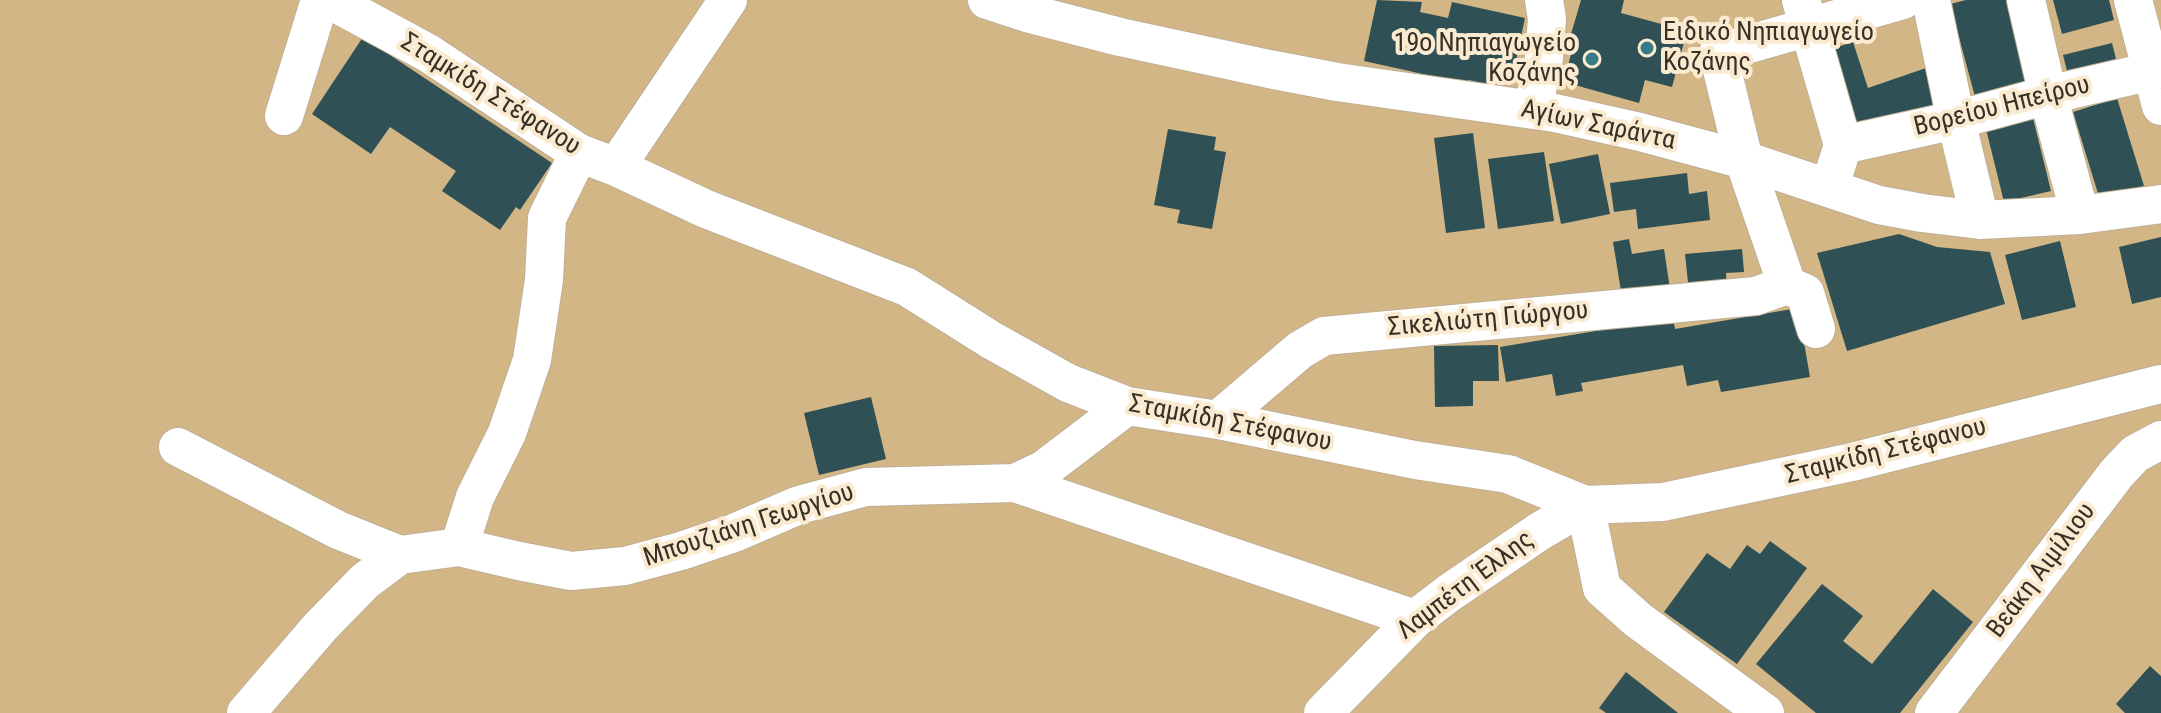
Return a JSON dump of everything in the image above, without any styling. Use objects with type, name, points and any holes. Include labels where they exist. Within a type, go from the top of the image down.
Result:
[{"type":"street","points":[[284,116],[320,0]]},
{"type":"street","name":"Σταμκίδη Στέφανου","points":[[330,0],[428,53],[579,153],[706,209],[907,287],[991,340],[1068,383],[1127,406],[1218,420],[1415,460],[1508,474],[1585,505],[1663,502],[1823,469],[2161,384]]},
{"type":"street","points":[[616,167],[728,0]]},
{"type":"street","name":"Αγίων Σαράντα","points":[[987,0],[1120,37],[1283,72],[1533,110],[1640,132],[1744,160],[1879,205],[1980,220],[2080,215],[2161,204]]},
{"type":"street","points":[[1533,110],[1544,58],[1547,19],[1544,0]]},
{"type":"street","points":[[1816,329],[1805,293],[1787,285],[1744,160],[1718,53],[1805,14],[1903,0]]},
{"type":"street","points":[[1931,0],[1980,220]]},
{"type":"street","points":[[2026,0],[2080,215]]},
{"type":"street","points":[[2133,0],[2158,82]]},
{"type":"street","points":[[1805,14],[1843,145],[1830,189]]},
{"type":"street","name":"Βορείου Ηπείρου","points":[[1843,145],[1956,120],[2048,95],[2158,82]]},
{"type":"street","points":[[459,547],[475,497],[507,433],[532,360],[544,280],[547,218],[579,153]]},
{"type":"street","name":"Σικελιώτη Γιώργου","points":[[1218,420],[1300,350],[1324,336],[1756,296],[1787,285]]},
{"type":"street","points":[[1015,483],[1043,470],[1127,406]]},
{"type":"street","name":"Βεάκη Αιμίλιου","points":[[1934,713],[2117,473],[2135,454],[2161,440]]},
{"type":"street","points":[[178,447],[338,530],[400,555]]},
{"type":"street","name":"Μπουζιάνη Γεωργίου","points":[[400,555],[459,547],[571,571],[625,566],[734,533],[799,505],[866,487],[1015,483],[1415,619]]},
{"type":"street","points":[[1585,505],[1602,588],[1638,620],[1765,713]]},
{"type":"street","name":"Λαμπέτη Έλλης","points":[[1323,713],[1415,619],[1540,531],[1585,505]]},
{"type":"street","points":[[246,713],[321,626],[365,581],[400,555]]},
{"type":"shaded area","points":[[0,0],[2161,0],[2161,713],[0,713]]},
{"type":"building","points":[[1377,0],[1422,2],[1420,12],[1448,18],[1452,2],[1525,18],[1513,75],[1497,72],[1494,86],[1469,80],[1468,84],[1364,61]]},
{"type":"building","points":[[1581,0],[1624,0],[1621,13],[1687,31],[1672,87],[1645,80],[1639,103],[1564,82],[1574,42],[1569,41]]},
{"type":"building","points":[[1966,0],[2011,0],[2035,89],[1977,104],[1950,4]]},
{"type":"building","points":[[2053,0],[2109,0],[2114,20],[2062,34]]},
{"type":"building","points":[[363,37],[552,163],[520,210],[516,207],[500,230],[442,191],[456,171],[390,127],[371,154],[312,114]]},
{"type":"building","points":[[1853,42],[1868,88],[1926,68],[1940,108],[1859,135],[1831,49]]},
{"type":"building","points":[[2112,43],[2119,71],[2070,83],[2063,55]]},
{"type":"building","points":[[2117,98],[2144,186],[2100,200],[2073,112]]},
{"type":"building","points":[[2033,118],[2051,191],[2004,202],[1986,129]]},
{"type":"building","points":[[1168,129],[1216,137],[1214,150],[1226,152],[1212,229],[1177,223],[1180,210],[1154,205]]},
{"type":"building","points":[[1473,133],[1485,228],[1446,233],[1434,138]]},
{"type":"building","points":[[1544,152],[1554,221],[1498,229],[1488,159]]},
{"type":"building","points":[[1598,154],[1610,214],[1561,224],[1549,164]]},
{"type":"building","points":[[1687,173],[1689,194],[1707,191],[1710,220],[1638,229],[1636,209],[1614,212],[1610,183]]},
{"type":"building","points":[[1899,234],[1937,247],[1990,252],[2005,304],[1847,351],[1817,253]]},
{"type":"building","points":[[2161,237],[2161,297],[2132,304],[2119,247]]},
{"type":"building","points":[[1629,239],[1632,254],[1664,249],[1670,289],[1622,297],[1613,242]]},
{"type":"building","points":[[2060,241],[2076,307],[2022,320],[2005,255]]},
{"type":"building","points":[[1742,249],[1744,272],[1726,273],[1727,289],[1689,292],[1685,254]]},
{"type":"building","points":[[1798,308],[1810,377],[1721,392],[1718,380],[1687,386],[1683,365],[1581,383],[1583,391],[1556,396],[1552,374],[1506,382],[1500,347],[1673,318],[1675,329]]},
{"type":"building","points":[[1498,345],[1499,381],[1473,381],[1473,406],[1435,407],[1434,346]]},
{"type":"building","points":[[871,397],[886,459],[819,475],[804,413]]},
{"type":"building","points":[[1770,541],[1807,568],[1737,664],[1664,612],[1707,553],[1730,569],[1747,545],[1760,554]]},
{"type":"building","points":[[1822,584],[1863,616],[1843,641],[1872,664],[1933,589],[1973,622],[1900,713],[1816,713],[1756,664]]},
{"type":"building","points":[[2150,666],[2161,676],[2161,713],[2125,713],[2116,704]]},
{"type":"building","points":[[1626,672],[1678,713],[1606,713],[1599,708]]},
{"type":"place","name":"Ειδικό Νηπιαγωγείο Κοζάνης","points":[[1647,48]]},
{"type":"place","name":"19ο Νηπιαγωγείο Κοζάνης","points":[[1592,59]]}]
